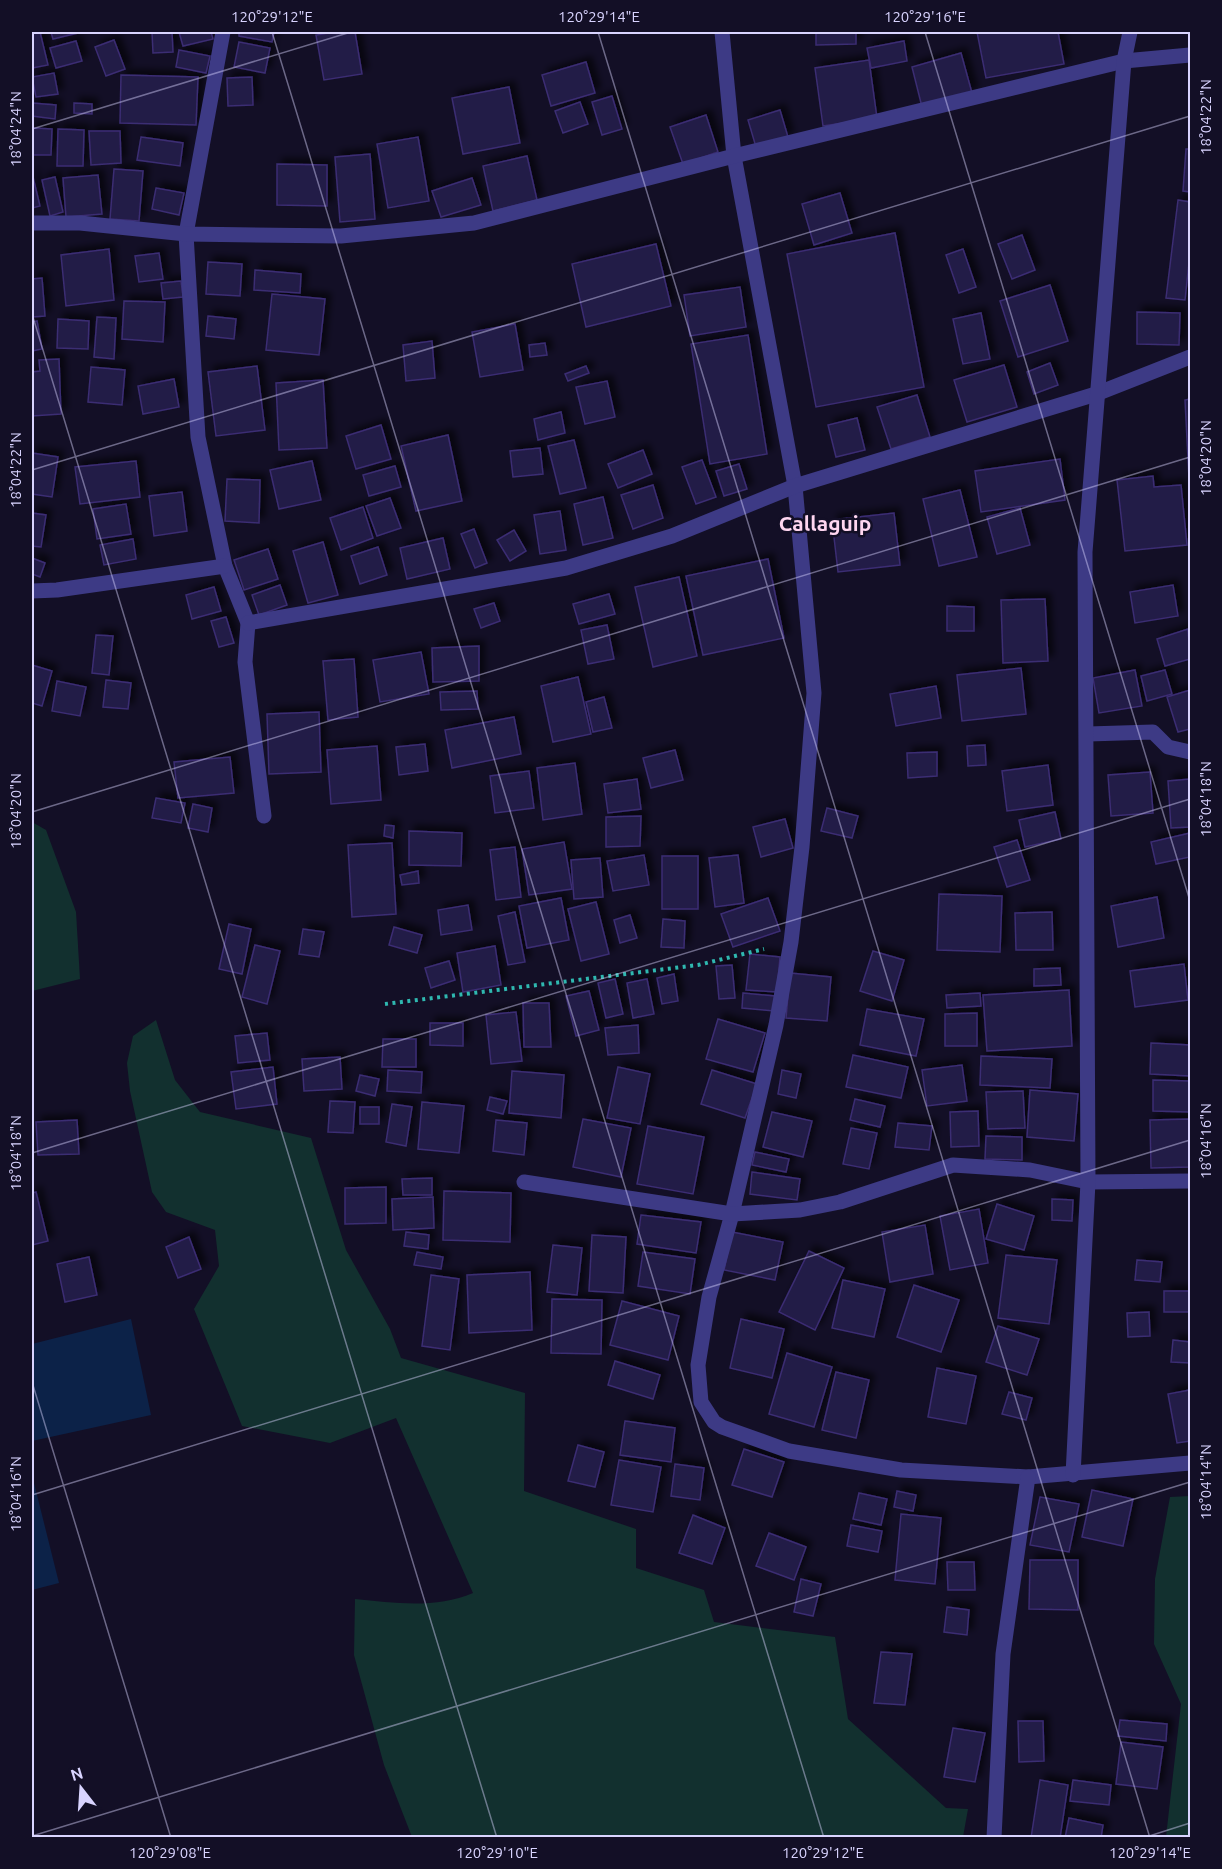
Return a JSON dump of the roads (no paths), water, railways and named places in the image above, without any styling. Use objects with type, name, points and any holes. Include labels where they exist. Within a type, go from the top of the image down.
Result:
[{"type":"street","points":[[223,32],[186,234],[198,437],[225,566],[248,623],[245,662],[264,816]]},
{"type":"street","points":[[722,32],[734,156],[795,486],[814,693],[802,847],[791,942],[776,1025],[732,1214],[709,1297],[698,1365],[701,1402],[714,1422],[722,1427],[789,1450],[901,1470],[1028,1477],[1073,1475],[1191,1463]]},
{"type":"street","points":[[1073,1475],[1089,1182],[1088,734],[1085,552],[1124,62],[1130,32]]},
{"type":"street","points":[[32,223],[80,223],[186,234],[341,236],[474,223],[734,156],[1124,62],[1191,55]]},
{"type":"street","points":[[248,623],[566,568],[672,536],[795,486],[1096,394],[1191,357]]},
{"type":"street","points":[[32,591],[57,590],[225,566]]},
{"type":"street","points":[[1088,734],[1153,732],[1168,747],[1191,752]]},
{"type":"street","points":[[524,1182],[732,1214],[800,1210],[840,1202],[953,1165],[1030,1170],[1089,1182],[1191,1181]]},
{"type":"street","points":[[994,1838],[1003,1654],[1028,1477]]},
{"type":"water","points":[[131,1319],[151,1415],[32,1441],[32,1344]]},
{"type":"water","points":[[32,1475],[59,1583],[32,1590]]},
{"type":"district","name":"Callaguip","points":[[825,523]]}]
